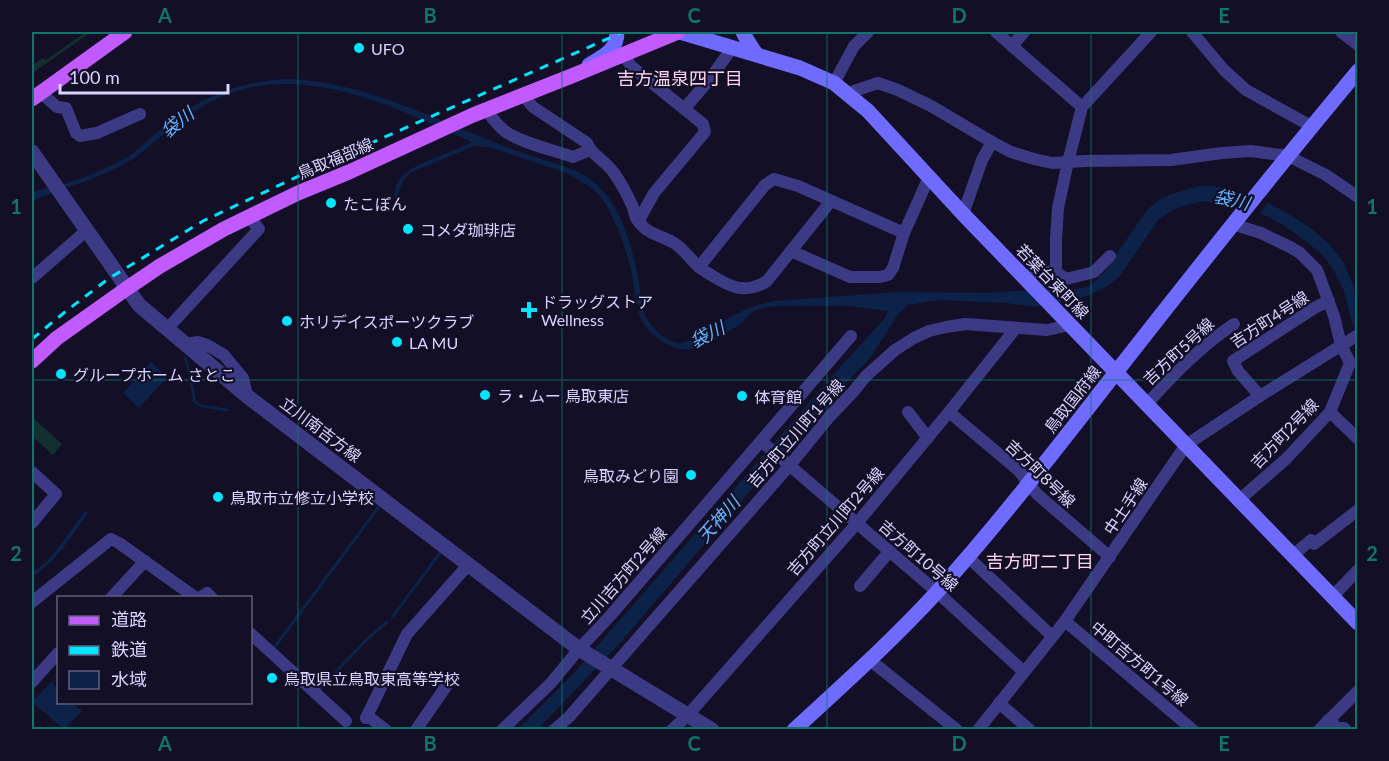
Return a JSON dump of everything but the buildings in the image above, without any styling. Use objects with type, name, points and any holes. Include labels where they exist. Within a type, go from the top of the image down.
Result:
[{"type":"main road","points":[[36,96],[125,32]]},
{"type":"main road","points":[[574,75],[610,51],[617,41],[617,32]]},
{"type":"main road","name":"鳥取福部線","points":[[32,361],[57,338],[160,266],[248,216],[480,113],[679,32]]},
{"type":"main road","name":"若葉台東町線","points":[[679,32],[800,68],[834,83],[848,93],[882,125],[963,214],[1358,623]]},
{"type":"main road","points":[[743,32],[756,54]]},
{"type":"main road","name":"鳥取国府線","points":[[794,729],[870,660],[968,557],[1311,126],[1358,71]]},
{"type":"street","points":[[834,83],[854,46],[868,32]]},
{"type":"street","points":[[996,32],[1083,107]]},
{"type":"street","points":[[1012,46],[1024,32]]},
{"type":"street","points":[[1056,272],[1059,208],[1068,162],[1083,107],[1151,32]]},
{"type":"street","points":[[1192,32],[1237,83],[1257,97],[1311,126]]},
{"type":"street","points":[[1341,32],[1358,45]]},
{"type":"street","points":[[684,109],[710,79],[732,48]]},
{"type":"street","points":[[622,54],[631,66],[703,124],[705,132],[654,193],[639,220]]},
{"type":"street","points":[[848,93],[878,84],[898,90],[931,106],[1011,152],[1052,163],[1171,160],[1251,151],[1287,156],[1326,176],[1358,197]]},
{"type":"street","points":[[523,95],[533,107],[587,143],[590,150],[613,171],[632,205],[635,217],[647,231],[679,246],[699,267],[736,287],[742,289],[753,287],[767,281],[831,201]]},
{"type":"street","points":[[36,96],[57,107],[66,108],[76,133],[80,136],[97,133],[140,114]]},
{"type":"street","points":[[480,113],[516,138],[573,157],[590,150]]},
{"type":"street","points":[[963,214],[982,159],[992,142]]},
{"type":"street","name":"立川南吉方線","points":[[32,152],[139,306],[247,396],[581,651],[610,668]]},
{"type":"street","points":[[791,251],[850,277],[888,275],[891,273],[904,233],[929,177]]},
{"type":"street","points":[[699,267],[769,181],[774,179],[798,186],[904,233]]},
{"type":"street","points":[[167,329],[260,229],[248,216]]},
{"type":"street","name":"吉方町2号線","points":[[1234,222],[1290,247],[1300,253],[1317,270],[1343,344],[1354,364],[1330,412],[1286,459],[1238,501]]},
{"type":"street","points":[[32,278],[86,231]]},
{"type":"street","points":[[1026,279],[1042,272],[1056,272],[1066,279],[1094,272],[1110,256]]},
{"type":"street","name":"吉方町4号線","points":[[1260,396],[1233,361],[1316,307],[1329,301]]},
{"type":"street","name":"吉方町立川町1号線","points":[[554,729],[569,717],[830,416],[866,376],[895,350],[929,331],[946,327],[965,324],[1047,330],[1067,321]]},
{"type":"street","name":"吉方町5号線","points":[[1146,405],[1198,352],[1234,324]]},
{"type":"street","name":"吉方町立川町2号線","points":[[672,729],[688,715],[858,522],[1016,328]]},
{"type":"street","name":"中土手線","points":[[978,729],[1065,621],[1186,445],[1358,335]]},
{"type":"street","name":"立川吉方町2号線","points":[[502,729],[581,651],[763,442],[851,336]]},
{"type":"street","points":[[908,412],[928,438]]},
{"type":"street","name":"吉方町8号線","points":[[949,412],[1019,471],[1037,494],[1110,557]]},
{"type":"street","points":[[1330,412],[1358,439]]},
{"type":"street","name":"吉方町10号線","points":[[763,442],[858,522],[1024,672]]},
{"type":"street","points":[[32,472],[56,494],[32,523]]},
{"type":"street","points":[[1292,556],[1311,540],[1314,544],[1358,510]]},
{"type":"street","points":[[32,602],[111,539],[196,596]]},
{"type":"street","points":[[860,586],[890,551]]},
{"type":"street","points":[[968,557],[1052,636]]},
{"type":"street","points":[[112,596],[145,561]]},
{"type":"street","points":[[366,718],[407,634],[469,564]]},
{"type":"street","points":[[1332,597],[1358,570]]},
{"type":"street","name":"中町吉方町1号線","points":[[1065,621],[1193,729]]},
{"type":"street","points":[[252,635],[342,725],[369,717],[386,729]]},
{"type":"street","points":[[32,682],[57,654]]},
{"type":"street","points":[[870,660],[957,729]]},
{"type":"street","points":[[610,668],[712,729]]},
{"type":"street","points":[[416,729],[449,682]]},
{"type":"street","points":[[1319,729],[1358,691]]},
{"type":"street","points":[[999,703],[1030,729]]},
{"type":"street","points":[[569,717],[575,729]]},
{"type":"street","points":[[1328,720],[1339,729],[1346,729]]},
{"type":"green space","points":[[86,32],[91,32],[34,72],[32,66],[42,58],[46,60]]},
{"type":"green space","points":[[32,417],[62,444],[53,455],[32,436]]},
{"type":"water","points":[[284,79],[339,86],[393,101],[512,149],[565,167],[597,184],[617,211],[627,235],[645,315],[657,331],[674,342],[692,340],[751,307],[774,301],[898,292],[990,293],[1055,288],[1070,291],[1090,286],[1108,268],[1148,209],[1171,194],[1199,186],[1225,188],[1268,203],[1312,229],[1328,243],[1344,263],[1356,293],[1357,335],[1344,291],[1322,254],[1291,230],[1267,216],[1203,201],[1180,207],[1159,219],[1119,277],[1088,296],[1034,307],[1007,303],[939,300],[908,305],[898,314],[871,357],[838,388],[620,643],[538,729],[518,729],[574,673],[885,318],[888,311],[849,306],[765,308],[752,312],[738,326],[704,345],[690,349],[675,348],[653,334],[641,318],[630,265],[619,231],[608,208],[590,187],[569,174],[492,148],[474,146],[409,174],[403,181],[397,196],[394,197],[400,179],[406,173],[423,163],[472,142],[374,101],[340,91],[306,85],[272,84],[238,91],[192,113],[124,164],[32,201],[32,193],[36,191],[81,178],[128,157],[176,117],[219,93],[249,84]]},
{"type":"water","points":[[151,362],[167,377],[139,408],[123,393]]},
{"type":"water","points":[[85,511],[88,513],[63,548],[48,564],[32,576],[32,572],[54,553]]},
{"type":"water","points":[[51,682],[57,689],[57,704],[73,704],[82,711],[64,729],[32,702]]},
{"type":"pier","points":[[1242,191],[1270,200],[1258,216],[1228,209]]},
{"type":"waterway","points":[[185,358],[195,402],[202,406],[227,410]]},
{"type":"waterway","points":[[274,648],[378,508]]},
{"type":"waterway","points":[[393,616],[440,553]]},
{"type":"waterway","points":[[319,690],[366,640],[387,622]]},
{"type":"railway","points":[[32,339],[108,279],[203,221],[335,159],[623,32]]},
{"type":"place","name":"UFO","points":[[359,48]]},
{"type":"place","name":"たこぽん","points":[[331,203]]},
{"type":"place","name":"コメダ珈琲店","points":[[408,229]]},
{"type":"place","name":"ドラッグストア Wellness","points":[[529,310]]},
{"type":"place","name":"ホリデイスポーツクラブ","points":[[287,321]]},
{"type":"place","name":"LA MU","points":[[397,342]]},
{"type":"place","name":"グループホーム さとこ","points":[[61,374]]},
{"type":"place","name":"ラ・ムー 鳥取東店","points":[[485,395]]},
{"type":"place","name":"体育館","points":[[742,396]]},
{"type":"place","name":"鳥取みどり園","points":[[691,475]]},
{"type":"place","name":"鳥取市立修立小学校","points":[[218,497]]},
{"type":"place","name":"鳥取県立鳥取東高等学校","points":[[272,678]]},
{"type":"district","name":"吉方温泉四丁目","points":[[680,78]]},
{"type":"district","name":"吉方町二丁目","points":[[1040,561]]},
{"type":"water label","name":"袋川","points":[[177,122]]},
{"type":"water label","name":"袋川","points":[[1232,199]]},
{"type":"water label","name":"袋川","points":[[707,334]]},
{"type":"water label","name":"天神川","points":[[718,519]]}]
